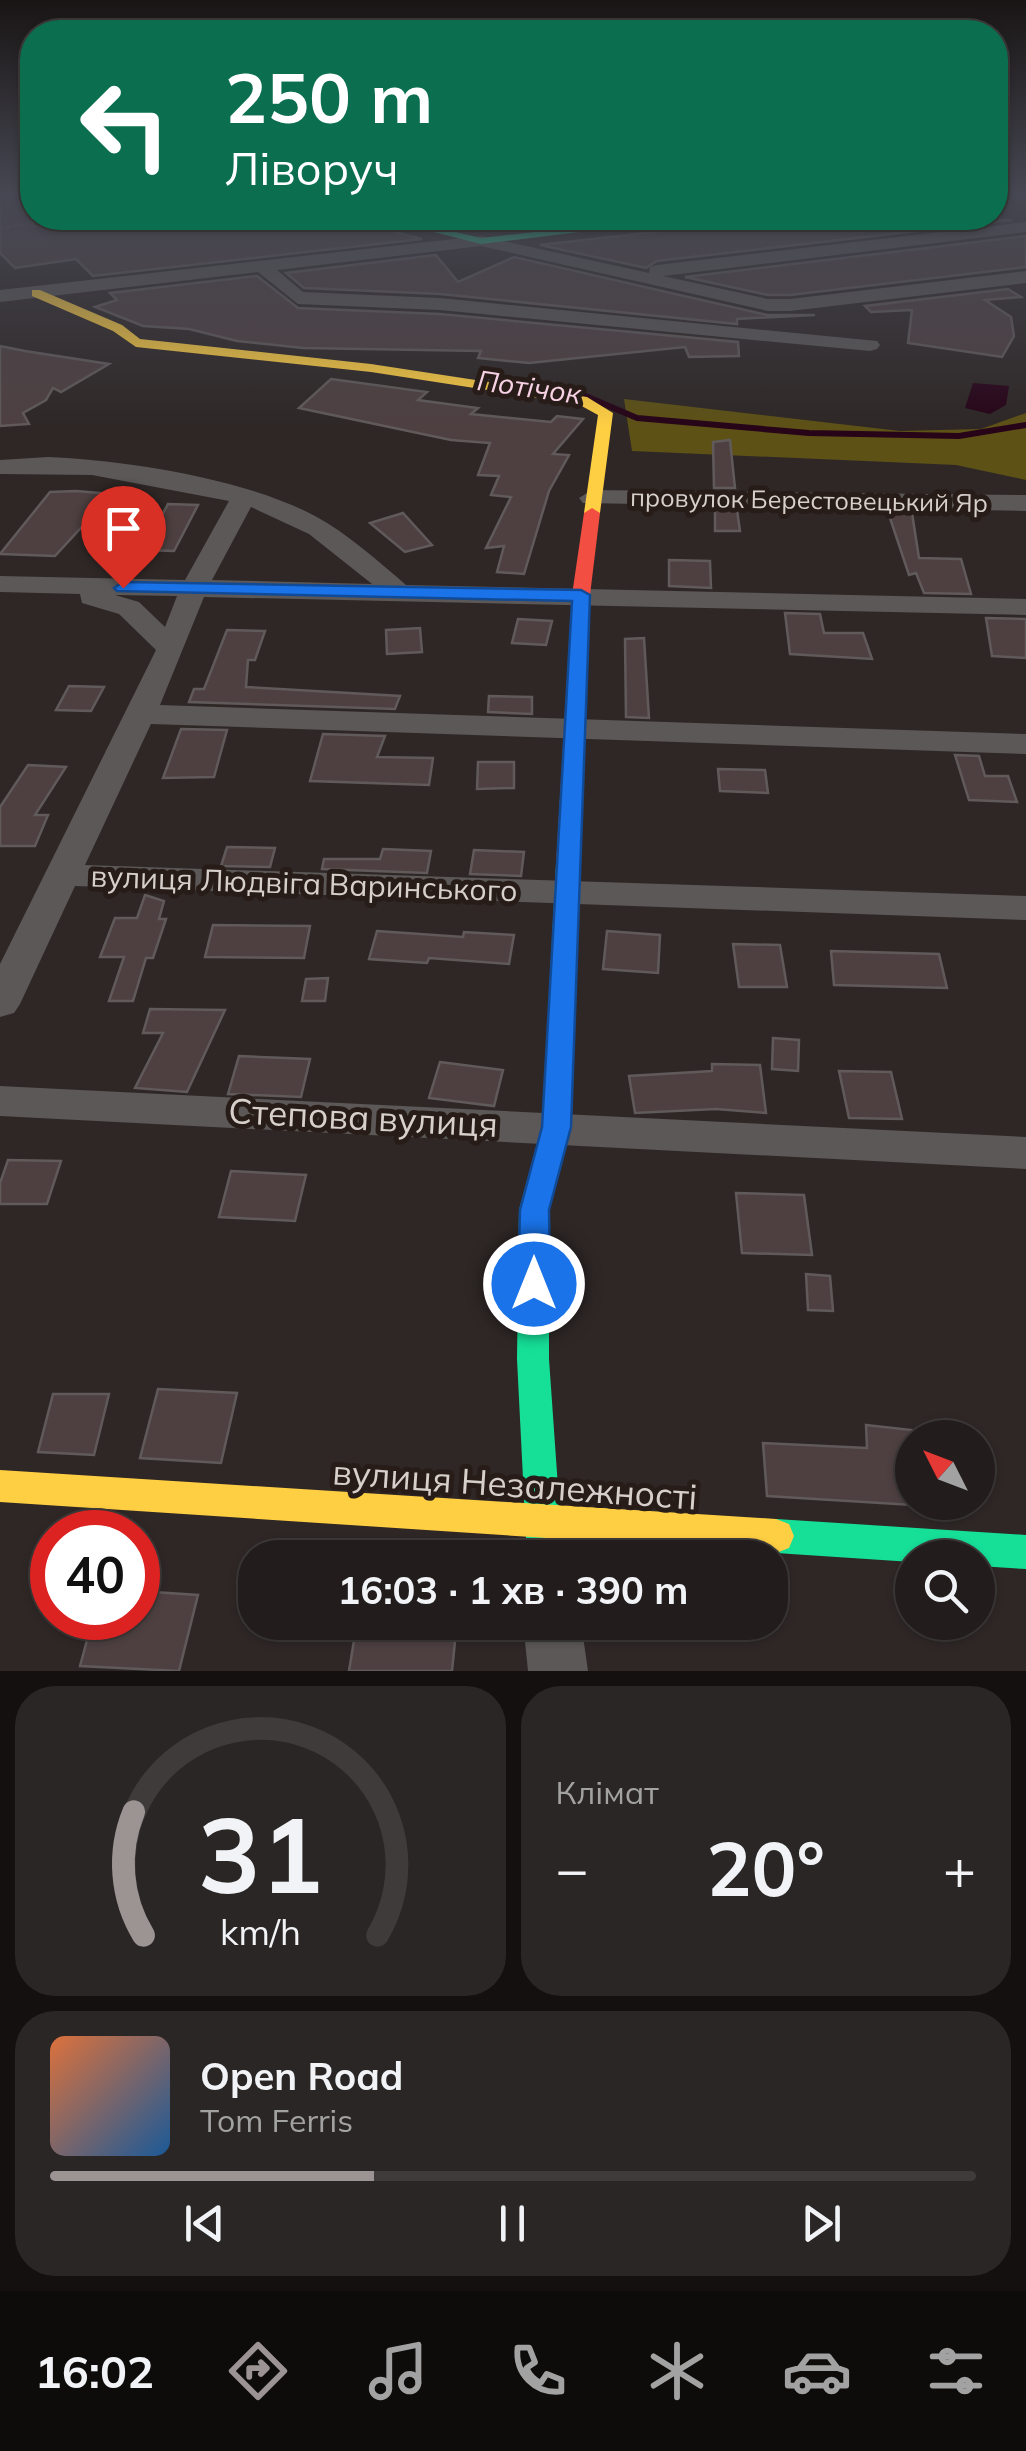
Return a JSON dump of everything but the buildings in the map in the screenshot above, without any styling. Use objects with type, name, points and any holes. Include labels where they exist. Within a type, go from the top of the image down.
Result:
[{"type":"street","points":[[0,296],[212,272]]},
{"type":"street","points":[[269,272],[298,298],[440,304],[870,345]]},
{"type":"street","points":[[617,272],[790,306],[1026,276]]},
{"type":"street","points":[[626,274],[643,272]]},
{"type":"street","points":[[36,293],[54,307],[128,330],[136,343],[370,368],[582,400],[606,413],[581,595],[556,1127],[534,1210],[534,1359],[543,1540]]},
{"type":"street","points":[[0,467],[43,463],[93,465],[244,496],[289,512],[351,550],[400,593]]},
{"type":"street","points":[[0,1004],[171,649],[193,590],[244,496]]},
{"type":"street","name":"провулок Берестовецький Яр","points":[[592,498],[1026,503]]},
{"type":"street","points":[[0,584],[1026,607]]},
{"type":"street","points":[[53,585],[129,608],[171,649]]},
{"type":"street","points":[[140,714],[1026,744]]},
{"type":"street","name":"вулиця Людвіга Варинського","points":[[62,875],[1026,908]]},
{"type":"street","name":"Степова вулиця","points":[[0,1101],[1026,1153]]},
{"type":"street","name":"вулиця Незалежності","points":[[0,1486],[1026,1552]]},
{"type":"street","points":[[554,1640],[558,1671]]},
{"type":"shaded area","points":[[973,383],[1009,386],[1006,405],[990,414],[965,408]]},
{"type":"shaded area","points":[[624,399],[900,431],[981,429],[1026,413],[1026,480],[956,465],[632,451]]},
{"type":"waterway","name":"Потічок","points":[[581,394],[637,418],[809,433],[959,436],[1026,425]]},
{"type":"traffic: fast","points":[[544,1540],[533,1359],[534,1210],[556,1127],[568,865]]},
{"type":"traffic: fast","points":[[776,1536],[1026,1552]]},
{"type":"traffic: slow","points":[[36,293],[61,307],[118,328],[136,343],[371,368],[582,400],[606,413],[592,513]]},
{"type":"traffic: slow","points":[[0,1486],[776,1536]]},
{"type":"traffic: jam","points":[[568,865],[581,595],[592,513]]},
{"type":"route","points":[[123,588],[581,595],[556,1127],[534,1210],[534,1284]]}]
